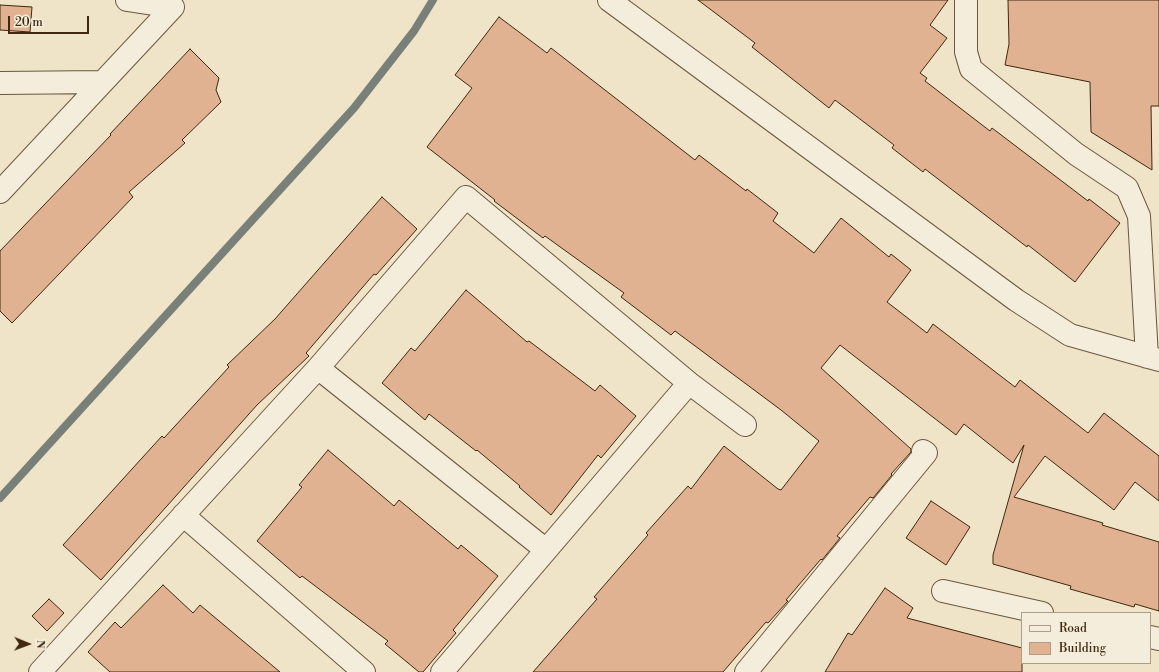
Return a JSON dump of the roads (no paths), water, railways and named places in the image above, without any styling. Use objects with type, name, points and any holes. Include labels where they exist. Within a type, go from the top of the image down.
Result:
[{"type":"street","points":[[0,192],[173,7],[127,0]]},
{"type":"street","points":[[609,0],[1016,300],[1070,335],[1153,358],[1139,216],[1127,188],[1076,154],[971,69],[966,52],[966,0]]},
{"type":"street","points":[[0,83],[102,82]]},
{"type":"street","points":[[49,669],[183,515],[318,368],[466,197],[689,383],[745,425]]},
{"type":"street","points":[[318,368],[546,550]]},
{"type":"street","points":[[442,672],[689,383]]},
{"type":"street","points":[[746,672],[926,454],[923,451]]},
{"type":"street","points":[[183,515],[364,672]]},
{"type":"street","points":[[943,591],[1038,612]]},
{"type":"waterway","points":[[0,498],[354,108],[414,31],[433,0]]}]
